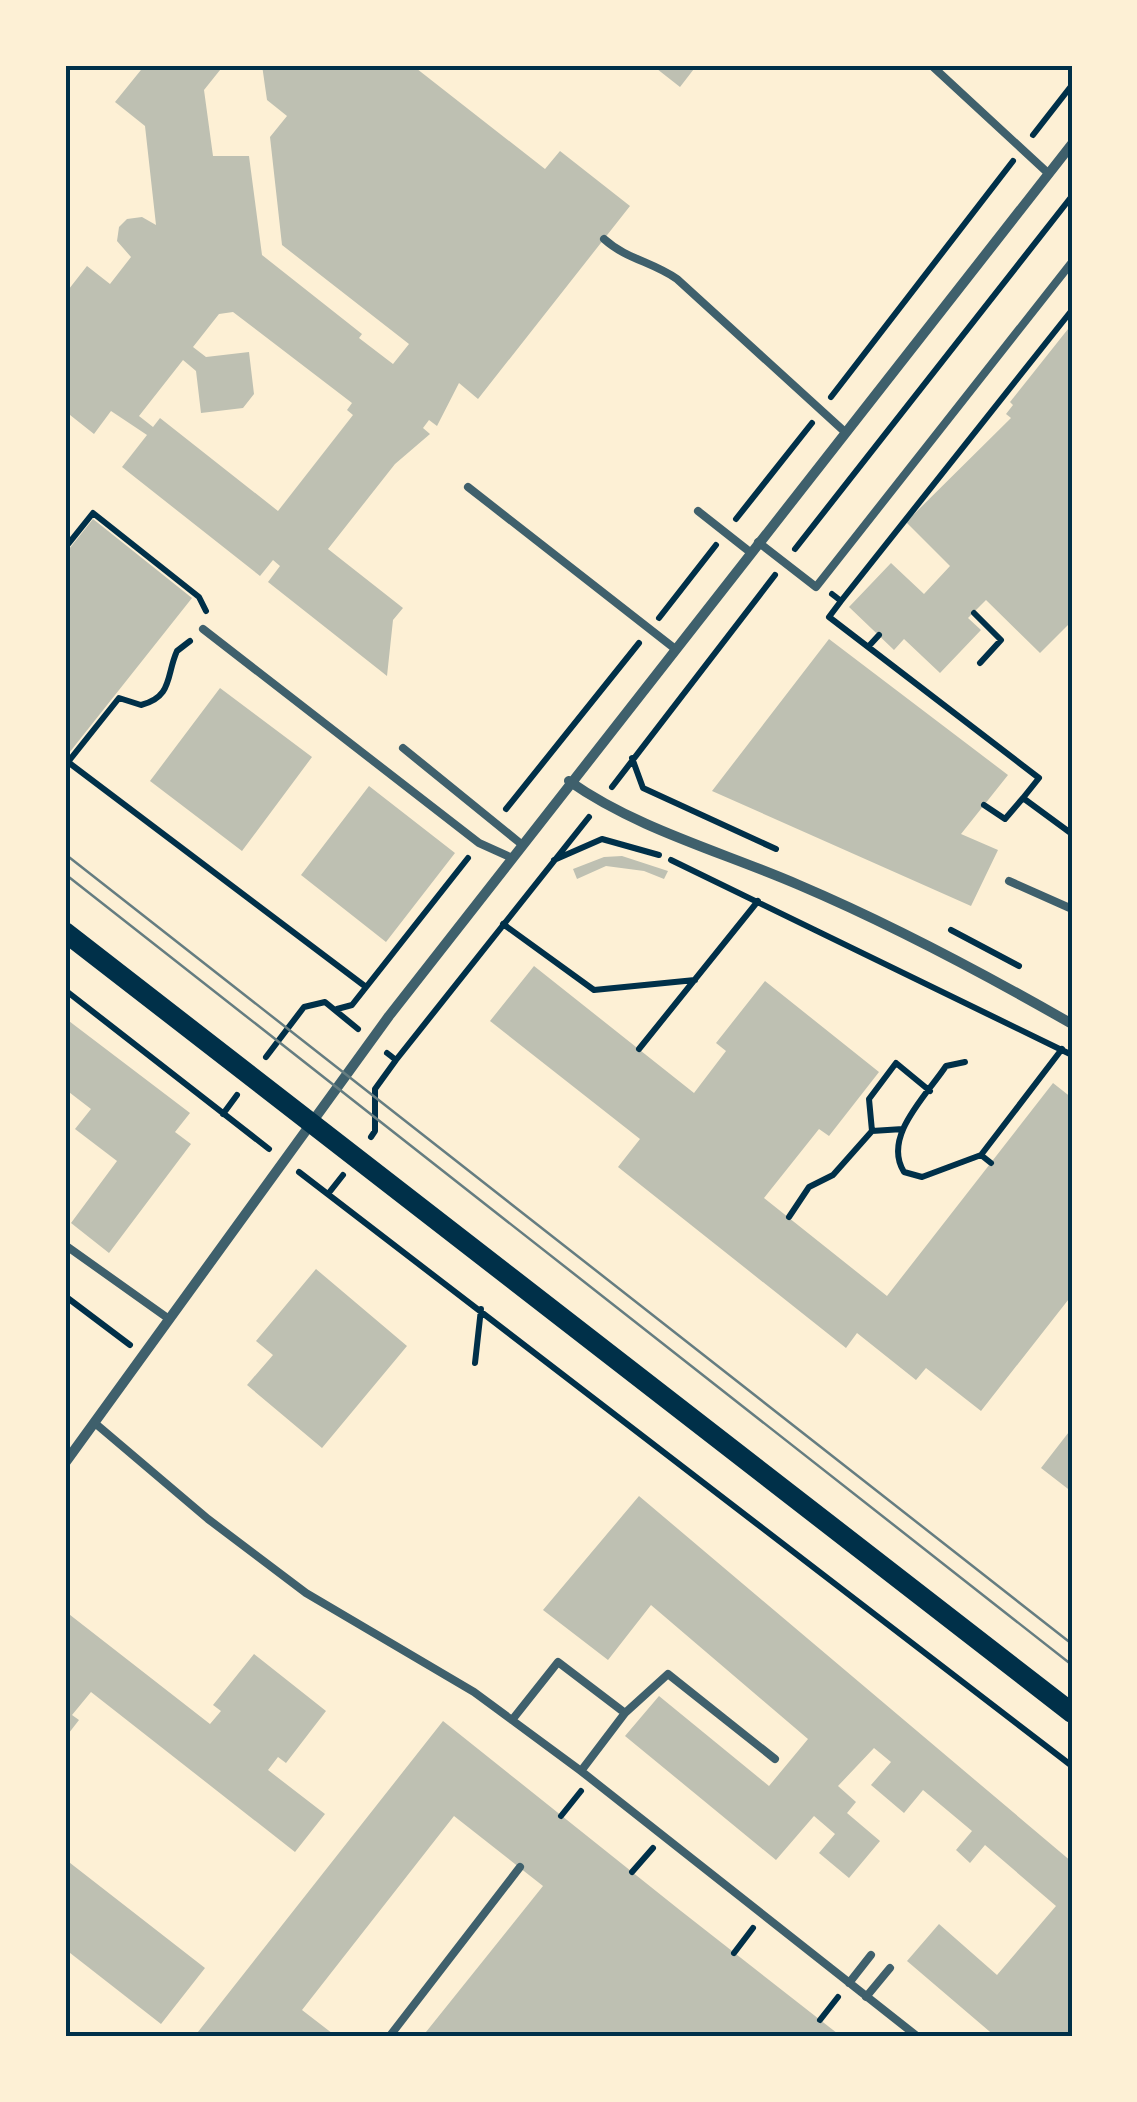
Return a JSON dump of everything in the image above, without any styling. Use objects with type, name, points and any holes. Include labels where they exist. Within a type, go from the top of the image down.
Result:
[{"type":"main road","points":[[65,932],[1072,1713]]},
{"type":"street","points":[[65,1463],[282,1159],[510,857],[1072,144]]},
{"type":"street","points":[[569,781],[602,804],[854,910],[962,961],[1072,1024]]},
{"type":"lane","points":[[931,65],[1049,174]]},
{"type":"lane","points":[[604,239],[628,257],[658,266],[678,279],[844,432]]},
{"type":"lane","points":[[758,542],[816,587],[1072,262]]},
{"type":"lane","points":[[468,487],[674,648]]},
{"type":"lane","points":[[698,511],[750,552]]},
{"type":"lane","points":[[203,628],[479,843],[510,857]]},
{"type":"lane","points":[[402,748],[520,844]]},
{"type":"lane","points":[[1009,881],[1072,910]]},
{"type":"lane","points":[[65,1245],[169,1319]]},
{"type":"lane","points":[[96,1424],[208,1519],[306,1593],[474,1692],[582,1771],[918,2037]]},
{"type":"lane","points":[[512,1720],[558,1662],[625,1713]]},
{"type":"lane","points":[[582,1771],[625,1713],[668,1674],[775,1759]]},
{"type":"lane","points":[[389,2037],[520,1868]]},
{"type":"lane","points":[[849,1983],[871,1955]]},
{"type":"lane","points":[[866,1997],[890,1968]]},
{"type":"path","points":[[495,824],[1072,86]]},
{"type":"path","points":[[223,1114],[304,1007],[325,1002],[396,1060],[552,861],[602,804],[632,758],[1072,196]]},
{"type":"path","points":[[984,805],[1005,819],[1039,778],[828,617],[1072,310]]},
{"type":"path","points":[[65,548],[93,513],[199,597],[208,616],[203,628],[177,650],[170,682],[163,694],[141,705],[119,698],[66,761],[366,987]]},
{"type":"path","points":[[819,583],[841,601]]},
{"type":"path","points":[[974,612],[1001,640],[980,662]]},
{"type":"path","points":[[868,647],[879,635]]},
{"type":"path","points":[[1023,798],[1072,834]]},
{"type":"path","points":[[552,861],[602,839],[658,854],[1072,1055]]},
{"type":"path","points":[[336,1010],[352,1005],[479,843]]},
{"type":"path","points":[[639,1049],[758,901]]},
{"type":"path","points":[[503,924],[594,990],[695,980]]},
{"type":"path","points":[[65,990],[1072,1766]]},
{"type":"path","points":[[965,1062],[946,1066],[904,1129],[895,1158],[904,1172],[922,1176],[981,1155],[1062,1050]]},
{"type":"path","points":[[788,1218],[809,1187],[833,1175],[872,1130],[869,1100],[896,1063],[930,1091]]},
{"type":"path","points":[[872,1130],[904,1129]]},
{"type":"path","points":[[981,1155],[991,1163]]},
{"type":"path","points":[[65,1296],[144,1355]]},
{"type":"path","points":[[475,1363],[481,1308]]},
{"type":"path","points":[[561,1816],[592,1779]]},
{"type":"path","points":[[632,1872],[663,1835]]},
{"type":"path","points":[[734,1953],[764,1916]]},
{"type":"path","points":[[820,2020],[849,1983]]},
{"type":"building","points":[[145,65],[224,65],[204,90],[213,156],[249,156],[262,255],[362,334],[359,338],[393,364],[409,344],[282,245],[270,137],[287,116],[267,100],[262,65],[412,65],[545,169],[560,151],[630,206],[478,399],[459,383],[437,426],[429,420],[423,428],[430,434],[395,464],[328,549],[403,608],[393,620],[387,676],[268,582],[280,566],[273,560],[260,576],[122,467],[147,435],[111,411],[94,434],[65,411],[65,294],[87,266],[110,284],[131,257],[117,241],[119,227],[127,219],[142,217],[156,225],[145,126],[115,102]],"holes":[[[233,312],[352,403],[347,410],[353,415],[278,511],[160,418],[153,427],[139,416],[183,360],[196,371],[201,413],[243,408],[254,394],[249,352],[206,357],[193,347],[219,314]]]},
{"type":"building","points":[[652,65],[697,65],[680,87]]},
{"type":"building","points":[[1072,324],[1072,621],[1040,653],[986,600],[968,618],[981,630],[940,673],[904,639],[894,650],[849,607],[891,563],[924,594],[950,566],[906,522],[1011,418],[1006,414],[1013,405],[1010,402]]},
{"type":"building","points":[[93,519],[192,598],[69,753],[65,749],[65,554]]},
{"type":"building","points":[[829,639],[1008,775],[961,834],[998,850],[971,906],[712,791]]},
{"type":"building","points":[[220,688],[312,757],[242,851],[150,781]]},
{"type":"building","points":[[369,786],[455,853],[386,942],[301,875]]},
{"type":"building","points":[[622,856],[668,871],[664,879],[644,871],[606,866],[577,879],[573,869],[604,857]]},
{"type":"building","points":[[534,966],[694,1093],[726,1051],[716,1043],[765,981],[879,1072],[829,1136],[819,1129],[764,1198],[887,1296],[1053,1083],[1072,1098],[1072,1295],[981,1411],[926,1368],[916,1380],[857,1333],[846,1348],[618,1167],[640,1139],[490,1021]]},
{"type":"building","points":[[65,1018],[190,1113],[175,1132],[191,1144],[109,1253],[71,1223],[117,1161],[75,1129],[91,1109],[65,1089]]},
{"type":"building","points":[[316,1269],[407,1346],[322,1448],[247,1385],[273,1355],[256,1341]]},
{"type":"building","points":[[1072,1428],[1072,1492],[1041,1468]]},
{"type":"building","points":[[639,1496],[1072,1862],[1072,2037],[996,2037],[907,1961],[939,1924],[997,1975],[1056,1906],[985,1845],[970,1863],[956,1850],[972,1831],[923,1790],[904,1813],[871,1785],[891,1762],[874,1748],[838,1786],[856,1802],[847,1813],[880,1841],[849,1878],[819,1853],[835,1834],[814,1816],[776,1860],[625,1736],[659,1696],[769,1786],[808,1739],[651,1605],[608,1660],[543,1610]]},
{"type":"building","points":[[65,1611],[210,1724],[221,1711],[213,1705],[254,1654],[326,1711],[286,1763],[278,1757],[268,1770],[325,1814],[295,1852],[91,1692],[72,1715],[79,1720],[65,1738]]},
{"type":"building","points":[[443,1721],[842,2037],[422,2037],[543,1886],[454,1816],[302,2010],[337,2037],[194,2037]]},
{"type":"building","points":[[65,1859],[205,1968],[161,2024],[65,1949]]},
{"type":"tram line","points":[[65,854],[1072,1644]]},
{"type":"tram line","points":[[65,874],[1072,1665]]}]
